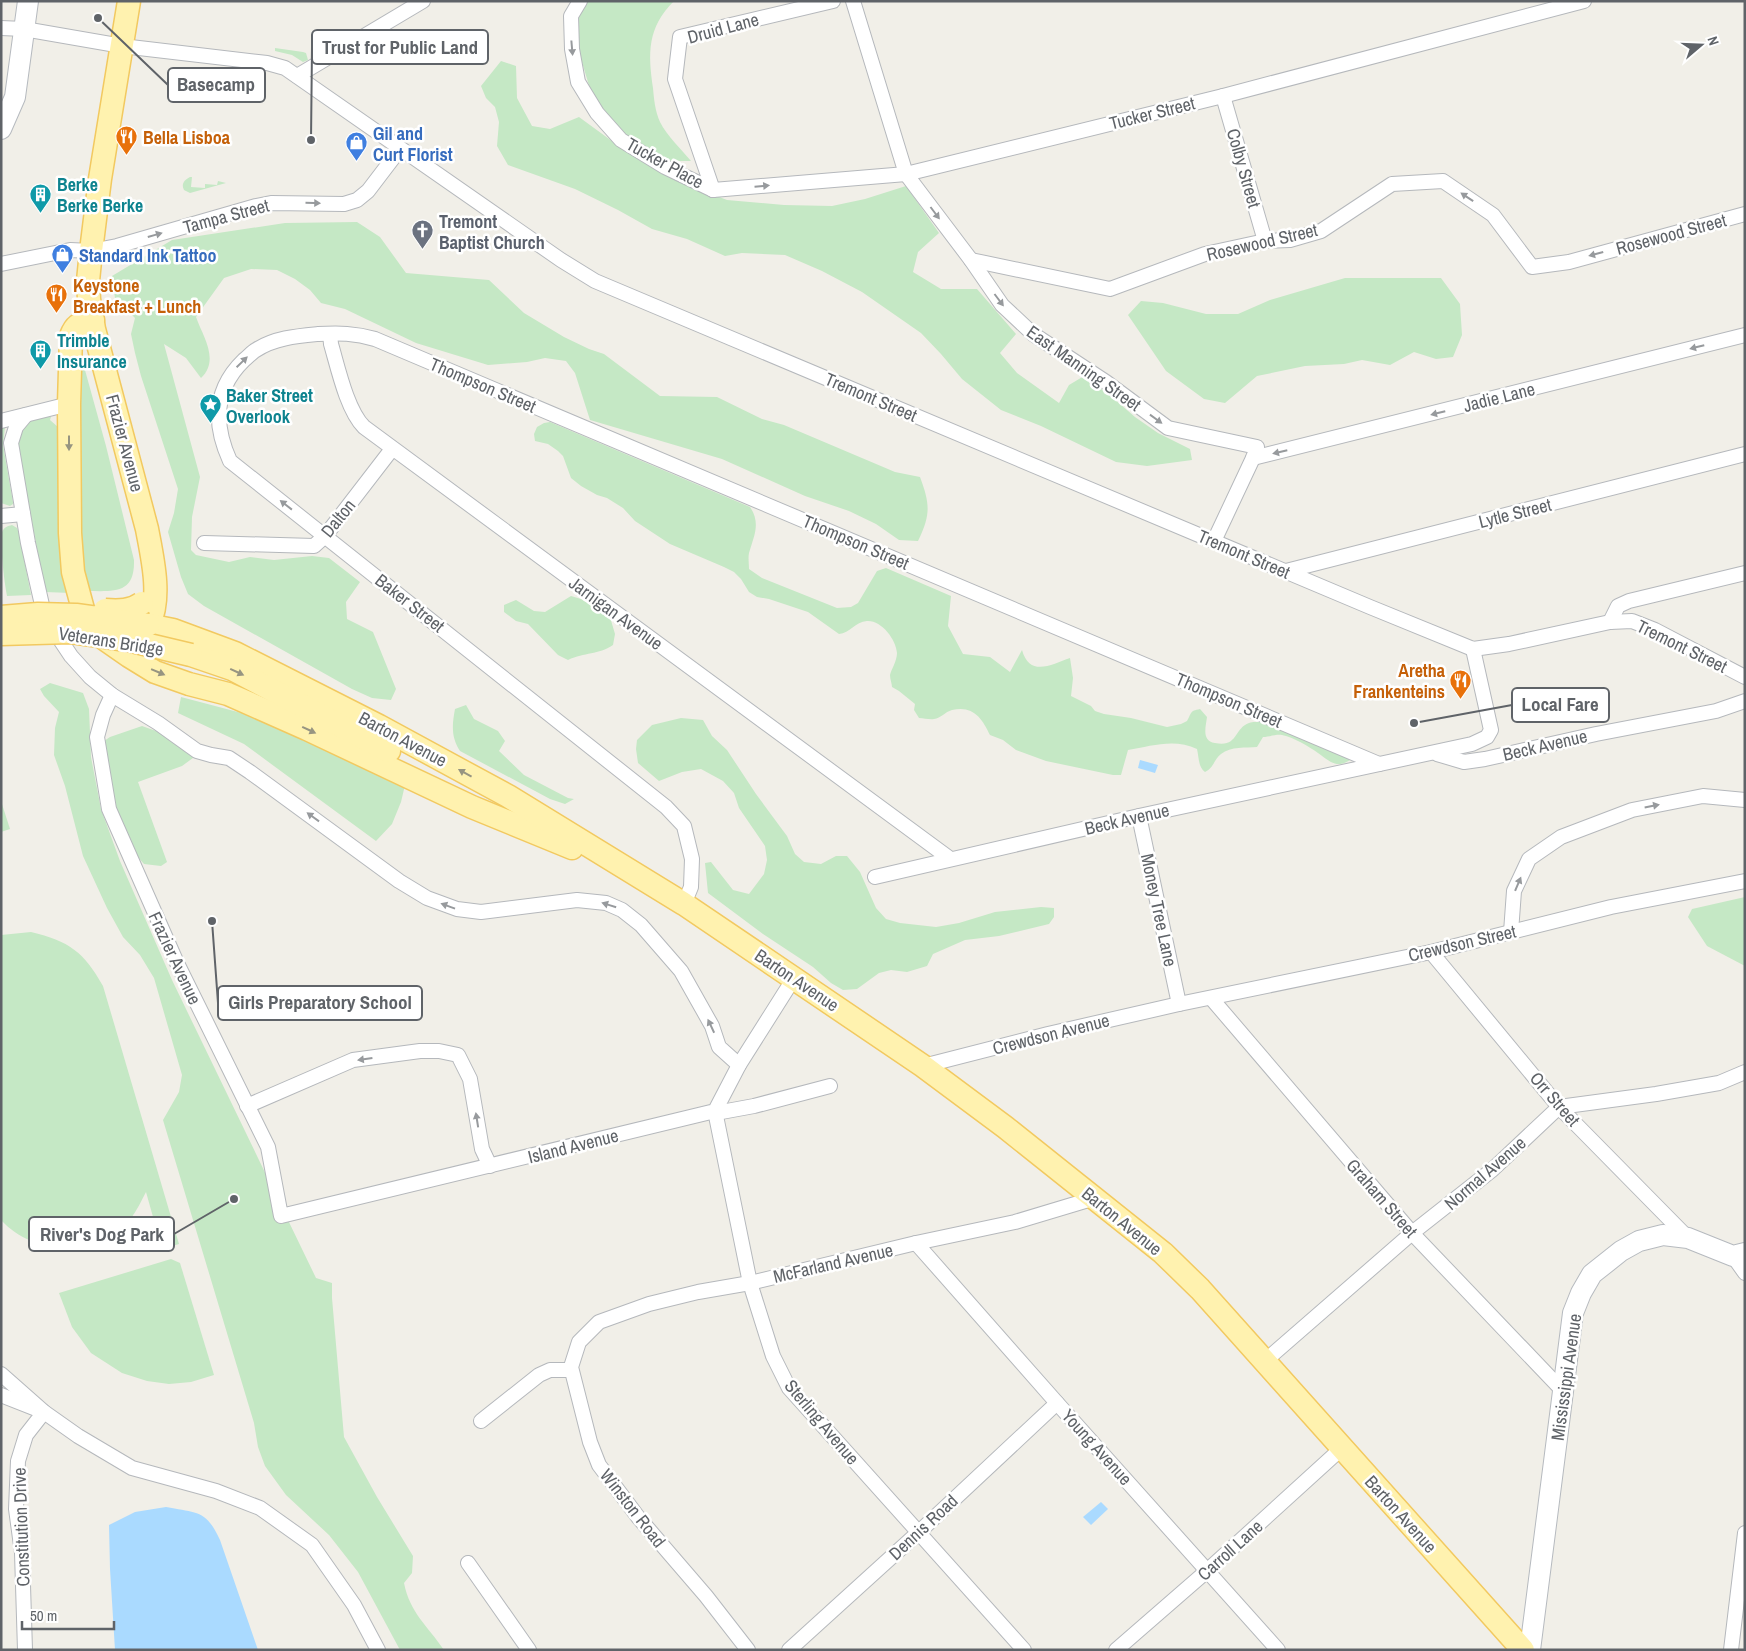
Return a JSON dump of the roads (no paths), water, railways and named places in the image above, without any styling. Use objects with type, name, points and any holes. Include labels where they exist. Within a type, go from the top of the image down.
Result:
[{"type":"main road","name":"Frazier Avenue","points":[[129,1],[100,179],[88,281],[93,320],[147,529],[152,556],[155,589],[153,608],[148,625],[132,642]]},
{"type":"main road","points":[[93,320],[80,323],[74,328],[71,336],[69,404],[70,533],[73,572],[84,613],[106,640],[155,672],[189,684],[228,694],[316,733],[472,807],[579,850]]},
{"type":"main road","points":[[1,610],[70,607],[114,611],[135,608],[147,596],[152,556]]},
{"type":"main road","name":"Veterans Bridge","points":[[1,617],[38,614],[76,615],[148,625]]},
{"type":"main road","name":"Barton Avenue","points":[[148,625],[173,630],[235,653],[345,708],[508,796],[684,904],[923,1066],[1095,1198],[1163,1253],[1200,1289],[1523,1650]]},
{"type":"main road","name":"Veterans Bridge","points":[[1,634],[70,632],[132,642],[191,655]]},
{"type":"main road","name":"Barton Avenue","points":[[191,655],[232,669],[579,850],[644,880]]},
{"type":"street","points":[[1,129],[15,97],[28,1]]},
{"type":"street","points":[[297,76],[423,1]]},
{"type":"street","name":"Tucker Place","points":[[580,1],[571,16],[572,50],[578,82],[597,113],[622,140],[664,167],[713,190]]},
{"type":"street","name":"Druid Lane","points":[[713,190],[675,78],[680,37],[833,1]]},
{"type":"street","name":"East Manning Street","points":[[853,1],[906,174],[971,260],[1002,305],[1033,334],[1106,382],[1168,428],[1257,447],[1253,458]]},
{"type":"street","name":"Tucker Street","points":[[713,190],[906,174],[1223,96],[1576,2]]},
{"type":"street","points":[[1,22],[24,29]]},
{"type":"street","points":[[1,28],[24,29]]},
{"type":"street","name":"Tremont Street","points":[[24,29],[122,46],[267,63],[285,68],[561,260],[595,281],[1473,649],[1509,644],[1610,622],[1632,621],[1655,630],[1745,677]]},
{"type":"street","name":"Colby Street","points":[[1223,96],[1265,241]]},
{"type":"street","name":"Tampa Street","points":[[1,264],[70,250],[91,251],[117,246],[264,204],[344,204],[357,200],[368,191],[400,149]]},
{"type":"street","name":"Rosewood Street","points":[[971,260],[1110,289],[1206,254],[1265,241],[1290,240],[1321,231],[1392,184],[1444,181],[1493,215],[1532,267],[1568,262],[1745,214]]},
{"type":"street","name":"Jarnigan Avenue","points":[[330,334],[342,380],[357,420],[392,449],[949,858]]},
{"type":"street","name":"Baker Street","points":[[330,334],[302,335],[277,340],[255,350],[234,370],[220,398],[219,426],[222,444],[230,461],[666,807],[684,826],[692,859],[691,887],[684,904]]},
{"type":"street","name":"Thompson Street","points":[[330,334],[358,334],[375,339],[1379,764]]},
{"type":"street","name":"Jadie Lane","points":[[1253,458],[1745,335]]},
{"type":"street","points":[[1,421],[69,404]]},
{"type":"street","points":[[26,415],[16,427],[11,443],[23,514],[42,605],[55,632],[71,656],[90,677],[112,695],[158,723],[197,751],[228,758],[250,772],[399,881],[427,898],[457,909],[481,912],[577,900],[606,903],[622,910],[641,925],[681,971],[712,1026],[719,1047],[739,1065]]},
{"type":"street","name":"Dalton","points":[[204,543],[314,546],[325,536],[392,449]]},
{"type":"street","name":"Lytle Street","points":[[1286,571],[1745,454]]},
{"type":"street","points":[[1214,540],[1253,458]]},
{"type":"street","points":[[1,516],[23,514]]},
{"type":"street","points":[[1610,622],[1618,606],[1629,601],[1745,573]]},
{"type":"street","points":[[1379,764],[1472,744],[1490,735],[1491,730],[1473,649]]},
{"type":"street","name":"Frazier Avenue","points":[[112,695],[102,715],[97,737],[109,809],[177,963],[268,1148],[281,1216]]},
{"type":"street","name":"Beck Avenue","points":[[1434,753],[1464,762],[1485,759],[1596,734],[1716,711],[1745,701]]},
{"type":"street","name":"Beck Avenue","points":[[874,876],[1379,764]]},
{"type":"street","points":[[1511,932],[1514,890],[1529,859],[1561,837],[1632,810],[1704,796],[1745,800]]},
{"type":"street","name":"Money Tree Lane","points":[[1139,816],[1179,1004]]},
{"type":"street","name":"Crewdson Street","points":[[1179,1004],[1431,952],[1611,906],[1745,881]]},
{"type":"street","name":"Orr Street","points":[[1431,952],[1559,1107],[1688,1238]]},
{"type":"street","points":[[716,1112],[739,1065],[794,978]]},
{"type":"street","name":"Graham Street","points":[[1211,998],[1412,1234],[1563,1391]]},
{"type":"street","name":"Crewdson Avenue","points":[[923,1066],[1048,1034],[1179,1004]]},
{"type":"street","points":[[247,1106],[353,1060],[420,1051],[439,1051],[458,1055],[470,1079],[482,1149],[490,1166]]},
{"type":"street","points":[[1559,1107],[1656,1094],[1719,1083],[1745,1072]]},
{"type":"street","name":"Island Avenue","points":[[281,1216],[716,1112],[754,1106],[830,1086]]},
{"type":"street","name":"Normal Avenue","points":[[1265,1361],[1412,1234],[1492,1170],[1559,1107]]},
{"type":"street","name":"Sterling Avenue","points":[[716,1112],[750,1283],[773,1356],[789,1388],[1024,1650]]},
{"type":"street","name":"McFarland Avenue","points":[[578,1342],[599,1322],[649,1304],[698,1292],[750,1283],[916,1243],[1015,1222],[1095,1198]]},
{"type":"street","name":"Mississippi Avenue","points":[[1530,1650],[1573,1314],[1580,1293],[1592,1274],[1621,1251],[1639,1241],[1663,1235],[1688,1238],[1739,1254]]},
{"type":"street","name":"Young Avenue","points":[[916,1243],[1278,1650]]},
{"type":"street","points":[[1739,1254],[1745,1273]]},
{"type":"street","name":"Winston Road","points":[[578,1342],[571,1370],[590,1442],[600,1465],[638,1517],[706,1596],[748,1650]]},
{"type":"street","points":[[481,1421],[539,1375],[550,1370],[571,1370]]},
{"type":"street","points":[[1,1374],[44,1412],[78,1436],[132,1468],[216,1491],[260,1508],[304,1539],[312,1545],[354,1605],[378,1650]]},
{"type":"street","points":[[1,1396],[44,1412]]},
{"type":"street","name":"Dennis Road","points":[[789,1650],[1057,1403]]},
{"type":"street","name":"Constitution Drive","points":[[25,1650],[22,1553],[16,1509],[18,1461],[26,1435],[44,1412]]},
{"type":"street","name":"Carroll Lane","points":[[1116,1650],[1208,1570],[1342,1448]]},
{"type":"street","points":[[1731,1650],[1745,1534]]},
{"type":"street","points":[[468,1563],[529,1650]]},
{"type":"water","points":[[1140,760],[1158,765],[1155,773],[1138,768]]},
{"type":"water","points":[[1101,1502],[1108,1509],[1091,1525],[1083,1517]]},
{"type":"water","points":[[166,1507],[199,1514],[215,1530],[258,1650],[115,1650],[109,1525],[135,1512]]},
{"type":"place","name":"Basecamp","points":[[98,18]]},
{"type":"place","name":"Trust for Public Land","points":[[311,140]]},
{"type":"place","name":"Bella Lisboa","points":[[127,156]]},
{"type":"place","name":"Gil and Curt Florist","points":[[357,162]]},
{"type":"place","name":"Berke Berke Berke","points":[[41,213]]},
{"type":"place","name":"Tremont Baptist Church","points":[[423,250]]},
{"type":"place","name":"Standard Ink Tattoo","points":[[63,274]]},
{"type":"place","name":"Keystone Breakfast + Lunch","points":[[57,314]]},
{"type":"place","name":"Trimble Insurance","points":[[41,369]]},
{"type":"place","name":"Baker Street Overlook","points":[[210,424]]},
{"type":"place","name":"Aretha Frankenteins","points":[[1461,699]]},
{"type":"place","name":"Local Fare","points":[[1414,723]]},
{"type":"place","name":"Girls Preparatory School","points":[[212,921]]},
{"type":"place","name":"River's Dog Park","points":[[234,1199]]}]
